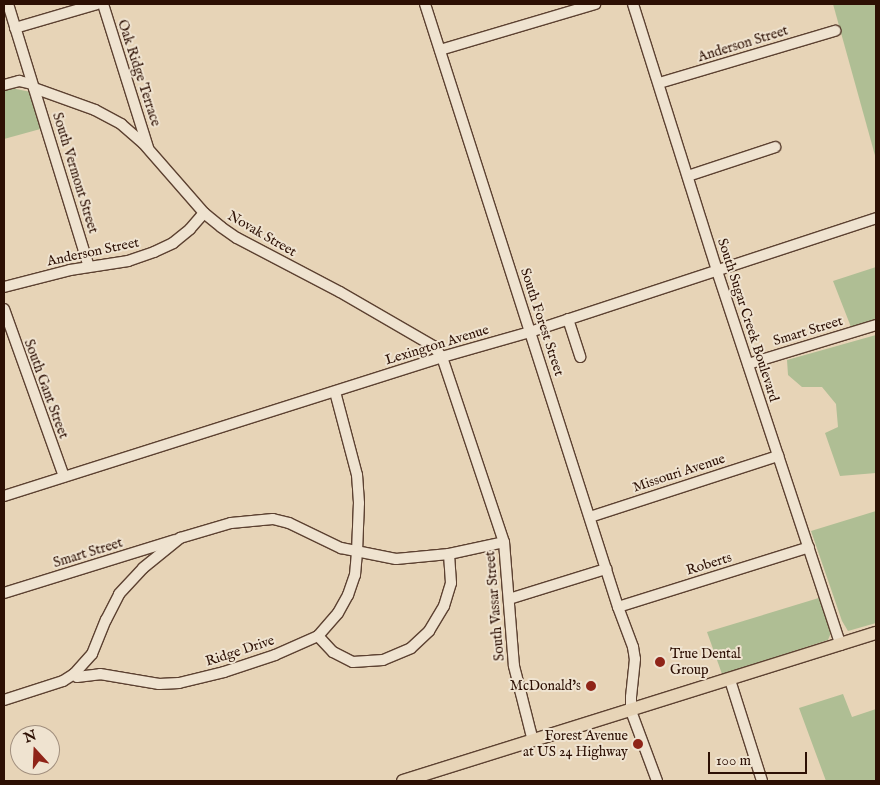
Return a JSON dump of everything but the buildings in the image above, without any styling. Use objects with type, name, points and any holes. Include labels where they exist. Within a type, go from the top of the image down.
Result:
[{"type":"main road","points":[[403,781],[876,633]]},
{"type":"street","name":"South Vermont Street","points":[[8,4],[56,154],[89,268]]},
{"type":"street","points":[[16,28],[97,4]]},
{"type":"street","name":"Oak Ridge Terrace","points":[[103,4],[149,151]]},
{"type":"street","name":"South Forest Street","points":[[425,4],[618,607],[634,647],[636,658],[631,711]]},
{"type":"street","points":[[440,50],[595,4]]},
{"type":"street","name":"South Sugar Creek Boulevard","points":[[633,4],[717,271],[841,644]]},
{"type":"street","name":"Anderson Street","points":[[659,83],[835,31]]},
{"type":"street","name":"Novak Street","points":[[4,85],[19,81],[95,110],[121,124],[149,151],[204,213],[237,238],[340,292],[433,346],[442,357]]},
{"type":"street","points":[[688,176],[775,147]]},
{"type":"street","name":"Anderson Street","points":[[4,288],[128,261],[154,252],[173,243],[190,229],[204,213]]},
{"type":"street","name":"Lexington Avenue","points":[[4,496],[442,357],[530,332],[876,218]]},
{"type":"street","name":"South Gant Street","points":[[4,309],[64,477]]},
{"type":"street","points":[[568,319],[580,357]]},
{"type":"street","name":"Smart Street","points":[[748,364],[876,325]]},
{"type":"street","name":"South Vassar Street","points":[[442,357],[504,542],[514,666],[532,741]]},
{"type":"street","name":"Ridge Drive","points":[[74,674],[77,677],[100,674],[159,684],[179,683],[224,672],[275,655],[318,636],[338,614],[348,595],[354,575],[356,552],[359,503],[357,475],[335,392]]},
{"type":"street","name":"Missouri Avenue","points":[[590,517],[778,456]]},
{"type":"street","name":"Smart Street","points":[[4,593],[231,523],[273,519],[289,523],[326,542],[356,552],[396,559],[449,554],[504,542]]},
{"type":"street","points":[[4,700],[63,681],[74,674],[92,654],[106,620],[120,594],[143,568],[180,538]]},
{"type":"street","name":"Roberts","points":[[618,607],[809,547]]},
{"type":"street","points":[[318,636],[333,652],[353,662],[383,660],[411,648],[430,631],[444,606],[451,583],[449,554]]},
{"type":"street","points":[[509,598],[606,569]]},
{"type":"street","points":[[730,680],[762,781]]},
{"type":"street","points":[[631,711],[657,781]]},
{"type":"green space","points":[[833,4],[876,4],[876,159]]},
{"type":"green space","points":[[11,88],[31,92],[44,128],[4,139],[4,89]]},
{"type":"green space","points":[[876,267],[876,320],[851,327],[833,281]]},
{"type":"green space","points":[[876,335],[876,473],[840,476],[825,433],[838,427],[836,404],[822,387],[802,387],[788,375],[787,360]]},
{"type":"green space","points":[[876,511],[876,623],[848,631],[842,621],[811,531]]},
{"type":"green space","points":[[822,597],[830,627],[828,640],[722,674],[707,632]]},
{"type":"green space","points":[[843,694],[852,717],[876,709],[876,781],[826,781],[799,708]]},
{"type":"place","name":"True Dental Group","points":[[660,662]]},
{"type":"place","name":"McDonald's","points":[[591,686]]},
{"type":"place","name":"Forest Avenue at US 24 Highway","points":[[638,744]]}]
